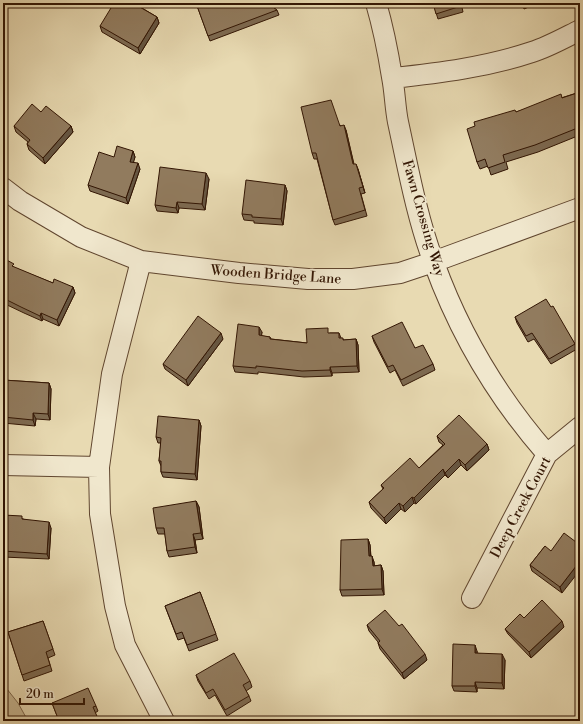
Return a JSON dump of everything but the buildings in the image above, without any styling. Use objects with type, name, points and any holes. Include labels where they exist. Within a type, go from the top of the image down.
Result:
[{"type":"street","name":"Fawn Crossing Way","points":[[376,3],[386,39],[393,78],[394,102],[416,202],[434,262],[460,322],[481,363],[499,393],[529,434],[547,454]]},
{"type":"street","points":[[393,78],[455,71],[504,60],[534,52],[580,30]]},
{"type":"street","name":"Wooden Bridge Lane","points":[[3,188],[20,201],[81,237],[141,261],[239,273],[308,279],[353,279],[382,276],[400,272],[434,262],[580,208]]},
{"type":"street","points":[[141,261],[112,374],[99,467],[100,514],[115,606],[125,645],[164,721]]},
{"type":"street","name":"Deep Creek Court","points":[[472,598],[547,454],[580,427]]},
{"type":"street","points":[[3,465],[99,467]]},
{"type":"shaded area","points":[[3,684],[18,703],[28,721],[3,721]]}]
